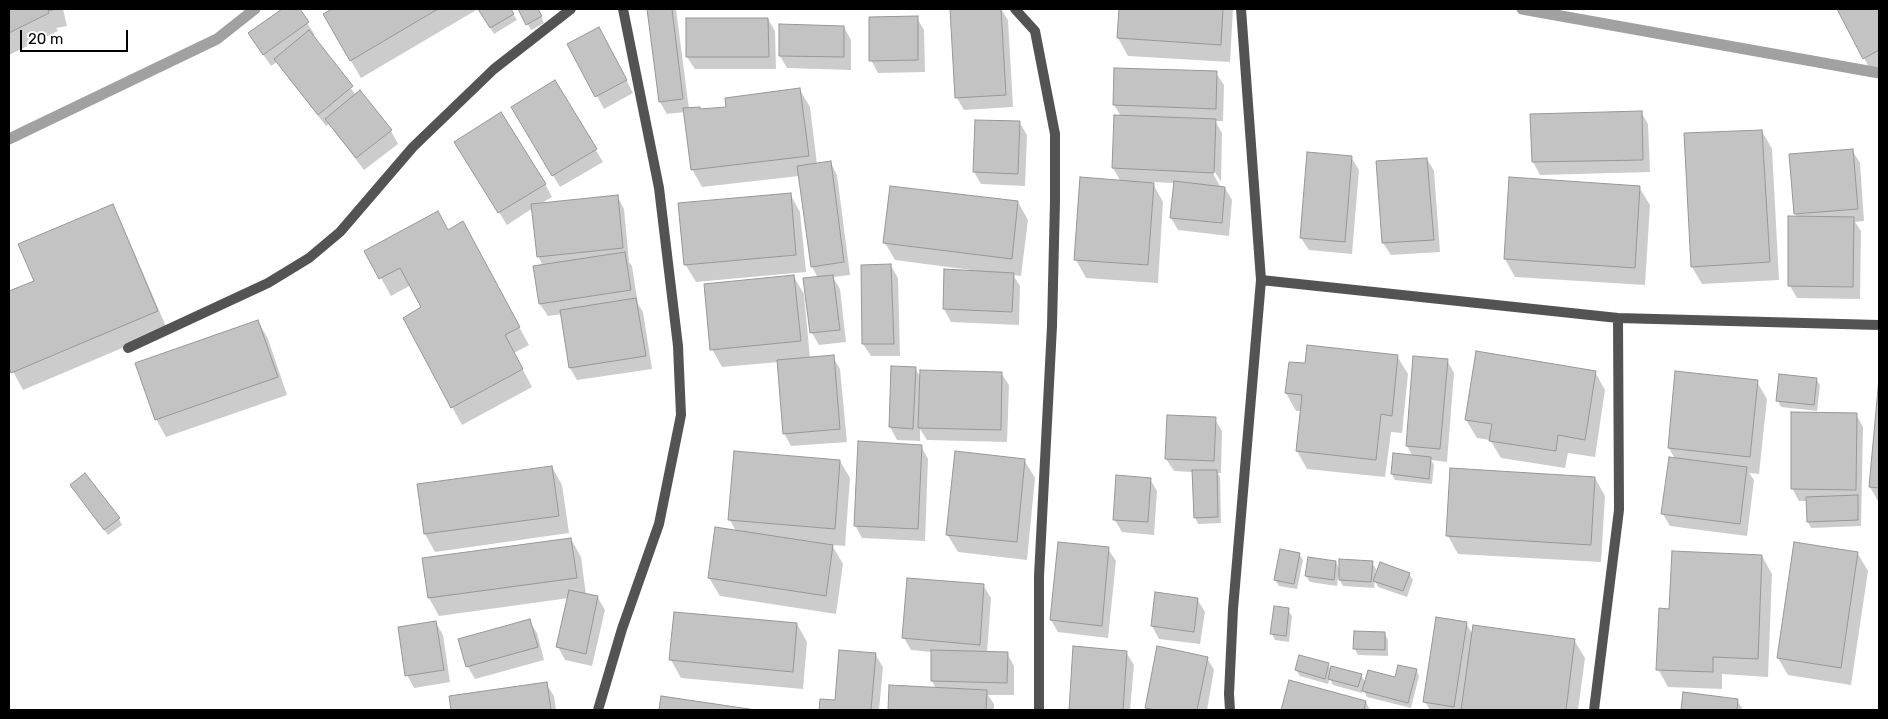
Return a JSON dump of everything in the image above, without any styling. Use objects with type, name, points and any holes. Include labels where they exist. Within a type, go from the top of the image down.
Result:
[{"type":"street","points":[[128,348],[268,283],[309,258],[340,232],[413,147],[494,69],[571,9]]},
{"type":"street","points":[[598,710],[622,629],[659,524],[681,415],[678,346],[659,188],[623,9]]},
{"type":"street","points":[[1015,9],[1035,32],[1055,134],[1052,326],[1039,576],[1039,710]]},
{"type":"street","points":[[1230,710],[1233,609],[1261,280],[1241,9]]},
{"type":"street","points":[[1261,280],[1454,299],[1618,318],[1879,325]]},
{"type":"street","points":[[1594,710],[1618,510],[1618,318]]},
{"type":"building","points":[[9,9],[58,9],[48,11],[49,13],[9,33]]},
{"type":"building","points":[[282,9],[300,9],[309,22],[263,55],[248,33]]},
{"type":"building","points":[[332,9],[438,9],[350,61],[323,14]]},
{"type":"building","points":[[478,9],[511,9],[514,14],[490,28]]},
{"type":"building","points":[[518,9],[538,9],[542,16],[526,25]]},
{"type":"building","points":[[647,9],[672,9],[683,99],[659,102]]},
{"type":"building","points":[[950,9],[1001,9],[1006,95],[955,98]]},
{"type":"building","points":[[1119,9],[1223,9],[1221,45],[1117,38]]},
{"type":"building","points":[[1837,9],[1878,9],[1879,50],[1863,59]]},
{"type":"building","points":[[918,16],[918,60],[869,61],[869,17]]},
{"type":"building","points":[[686,18],[768,18],[769,57],[686,57]]},
{"type":"building","points":[[779,24],[844,26],[844,57],[779,56]]},
{"type":"building","points":[[599,27],[627,80],[595,97],[567,44]]},
{"type":"building","points":[[309,30],[353,86],[318,115],[274,59]]},
{"type":"building","points":[[1114,68],[1217,71],[1216,109],[1113,105]]},
{"type":"building","points":[[555,80],[597,149],[552,176],[511,107]]},
{"type":"building","points":[[800,88],[809,156],[691,170],[683,108],[726,107],[725,98]]},
{"type":"building","points":[[360,90],[392,130],[356,158],[325,119]]},
{"type":"building","points":[[1642,111],[1643,160],[1532,162],[1530,114]]},
{"type":"building","points":[[501,112],[546,184],[498,213],[454,142]]},
{"type":"building","points":[[1114,115],[1216,119],[1214,173],[1112,168]]},
{"type":"building","points":[[975,120],[1020,121],[1018,174],[973,172]]},
{"type":"building","points":[[1762,130],[1770,262],[1691,267],[1684,133]]},
{"type":"building","points":[[1853,149],[1858,209],[1794,214],[1789,154]]},
{"type":"building","points":[[1307,152],[1352,156],[1345,242],[1300,238]]},
{"type":"building","points":[[1427,158],[1434,240],[1382,243],[1376,161]]},
{"type":"building","points":[[831,161],[844,262],[811,267],[797,166]]},
{"type":"building","points":[[1080,177],[1154,183],[1148,265],[1074,260]]},
{"type":"building","points":[[1509,177],[1640,186],[1635,268],[1504,259]]},
{"type":"building","points":[[1174,181],[1225,187],[1222,223],[1170,218]]},
{"type":"building","points":[[890,186],[1018,201],[1012,259],[883,243]]},
{"type":"building","points":[[791,193],[796,255],[684,265],[678,203]]},
{"type":"building","points":[[618,195],[623,248],[537,257],[531,204]]},
{"type":"building","points":[[113,204],[158,311],[11,373],[9,367],[9,291],[34,281],[18,244]]},
{"type":"building","points":[[438,211],[448,230],[463,221],[520,327],[505,335],[523,369],[451,408],[403,318],[421,307],[400,268],[379,279],[364,251]]},
{"type":"building","points":[[1788,216],[1854,217],[1853,287],[1788,286]]},
{"type":"building","points":[[625,252],[631,290],[539,304],[533,266]]},
{"type":"building","points":[[891,264],[894,344],[862,344],[861,265]]},
{"type":"building","points":[[944,269],[1014,273],[1012,312],[943,309]]},
{"type":"building","points":[[794,275],[801,341],[710,350],[704,284]]},
{"type":"building","points":[[833,275],[840,330],[810,333],[803,278]]},
{"type":"building","points":[[636,298],[646,356],[569,368],[560,310]]},
{"type":"building","points":[[258,320],[278,377],[155,420],[135,363]]},
{"type":"building","points":[[1307,345],[1398,355],[1392,416],[1381,414],[1376,460],[1296,451],[1302,395],[1285,393],[1289,362],[1305,363]]},
{"type":"building","points":[[1476,351],[1596,371],[1585,440],[1558,435],[1556,451],[1489,441],[1492,424],[1465,420]]},
{"type":"building","points":[[834,355],[840,429],[783,434],[777,360]]},
{"type":"building","points":[[1413,356],[1448,359],[1440,449],[1406,446]]},
{"type":"building","points":[[891,366],[916,367],[913,429],[889,427]]},
{"type":"building","points":[[920,370],[1002,372],[1001,430],[918,428]]},
{"type":"building","points":[[1675,371],[1758,380],[1750,457],[1668,448]]},
{"type":"building","points":[[1779,374],[1817,378],[1814,405],[1776,401]]},
{"type":"building","points":[[1879,378],[1879,488],[1869,487]]},
{"type":"building","points":[[1791,412],[1857,413],[1856,490],[1791,489]]},
{"type":"building","points":[[1167,415],[1216,417],[1214,461],[1165,459]]},
{"type":"building","points":[[858,441],[922,445],[918,529],[854,526]]},
{"type":"building","points":[[734,451],[840,460],[835,529],[728,520]]},
{"type":"building","points":[[955,451],[1025,459],[1017,542],[946,535]]},
{"type":"building","points":[[1393,453],[1431,457],[1429,479],[1391,474]]},
{"type":"building","points":[[1669,457],[1747,467],[1740,524],[1661,514]]},
{"type":"building","points":[[552,466],[559,516],[424,534],[417,484]]},
{"type":"building","points":[[1450,468],[1595,477],[1591,545],[1446,536]]},
{"type":"building","points":[[1192,470],[1217,470],[1218,517],[1194,518]]},
{"type":"building","points":[[85,473],[120,518],[104,530],[70,485]]},
{"type":"building","points":[[1116,475],[1151,478],[1148,522],[1113,520]]},
{"type":"building","points":[[1858,495],[1858,520],[1807,522],[1806,497]]},
{"type":"building","points":[[715,527],[833,545],[826,596],[708,578]]},
{"type":"building","points":[[571,538],[577,578],[428,598],[422,558]]},
{"type":"building","points":[[1058,542],[1109,547],[1102,626],[1050,620]]},
{"type":"building","points":[[1794,542],[1858,552],[1841,668],[1777,658]]},
{"type":"building","points":[[1280,549],[1300,553],[1294,584],[1274,580]]},
{"type":"building","points":[[1672,551],[1762,555],[1758,659],[1713,657],[1713,672],[1656,670],[1659,608],[1669,609]]},
{"type":"building","points":[[1308,557],[1336,561],[1334,580],[1305,576]]},
{"type":"building","points":[[1339,559],[1373,561],[1371,582],[1339,580]]},
{"type":"building","points":[[1380,562],[1410,573],[1403,591],[1373,581]]},
{"type":"building","points":[[907,578],[984,584],[980,645],[902,638]]},
{"type":"building","points":[[569,590],[598,596],[586,654],[556,647]]},
{"type":"building","points":[[1155,592],[1198,598],[1194,632],[1151,626]]},
{"type":"building","points":[[1274,606],[1289,608],[1286,636],[1270,634]]},
{"type":"building","points":[[674,612],[797,623],[793,672],[669,660]]},
{"type":"building","points":[[1436,617],[1467,622],[1454,707],[1423,702]]},
{"type":"building","points":[[530,619],[538,647],[466,667],[458,639]]},
{"type":"building","points":[[436,621],[444,670],[405,676],[398,627]]},
{"type":"building","points":[[1473,625],[1575,639],[1566,710],[1461,710]]},
{"type":"building","points":[[1354,631],[1385,632],[1385,650],[1353,649]]},
{"type":"building","points":[[1073,646],[1127,651],[1123,710],[1069,710]]},
{"type":"building","points":[[1157,646],[1208,657],[1197,710],[1155,710],[1145,708]]},
{"type":"building","points":[[839,650],[876,653],[871,710],[819,710],[820,699],[835,700]]},
{"type":"building","points":[[931,650],[1008,652],[1007,683],[931,681]]},
{"type":"building","points":[[1299,655],[1329,663],[1325,679],[1295,670]]},
{"type":"building","points":[[1398,665],[1417,669],[1408,703],[1362,691],[1368,670],[1395,677]]},
{"type":"building","points":[[1331,666],[1362,674],[1358,687],[1328,679]]},
{"type":"building","points":[[1289,680],[1366,701],[1364,710],[1281,710]]},
{"type":"building","points":[[547,682],[551,710],[451,710],[449,696]]},
{"type":"building","points":[[889,685],[987,690],[986,710],[888,710]]},
{"type":"building","points":[[1683,692],[1738,699],[1737,710],[1681,710]]},
{"type":"building","points":[[661,696],[756,710],[659,710]]},
{"type":"waterway","points":[[9,139],[217,39],[255,9]]},
{"type":"waterway","points":[[1522,9],[1879,73]]}]
